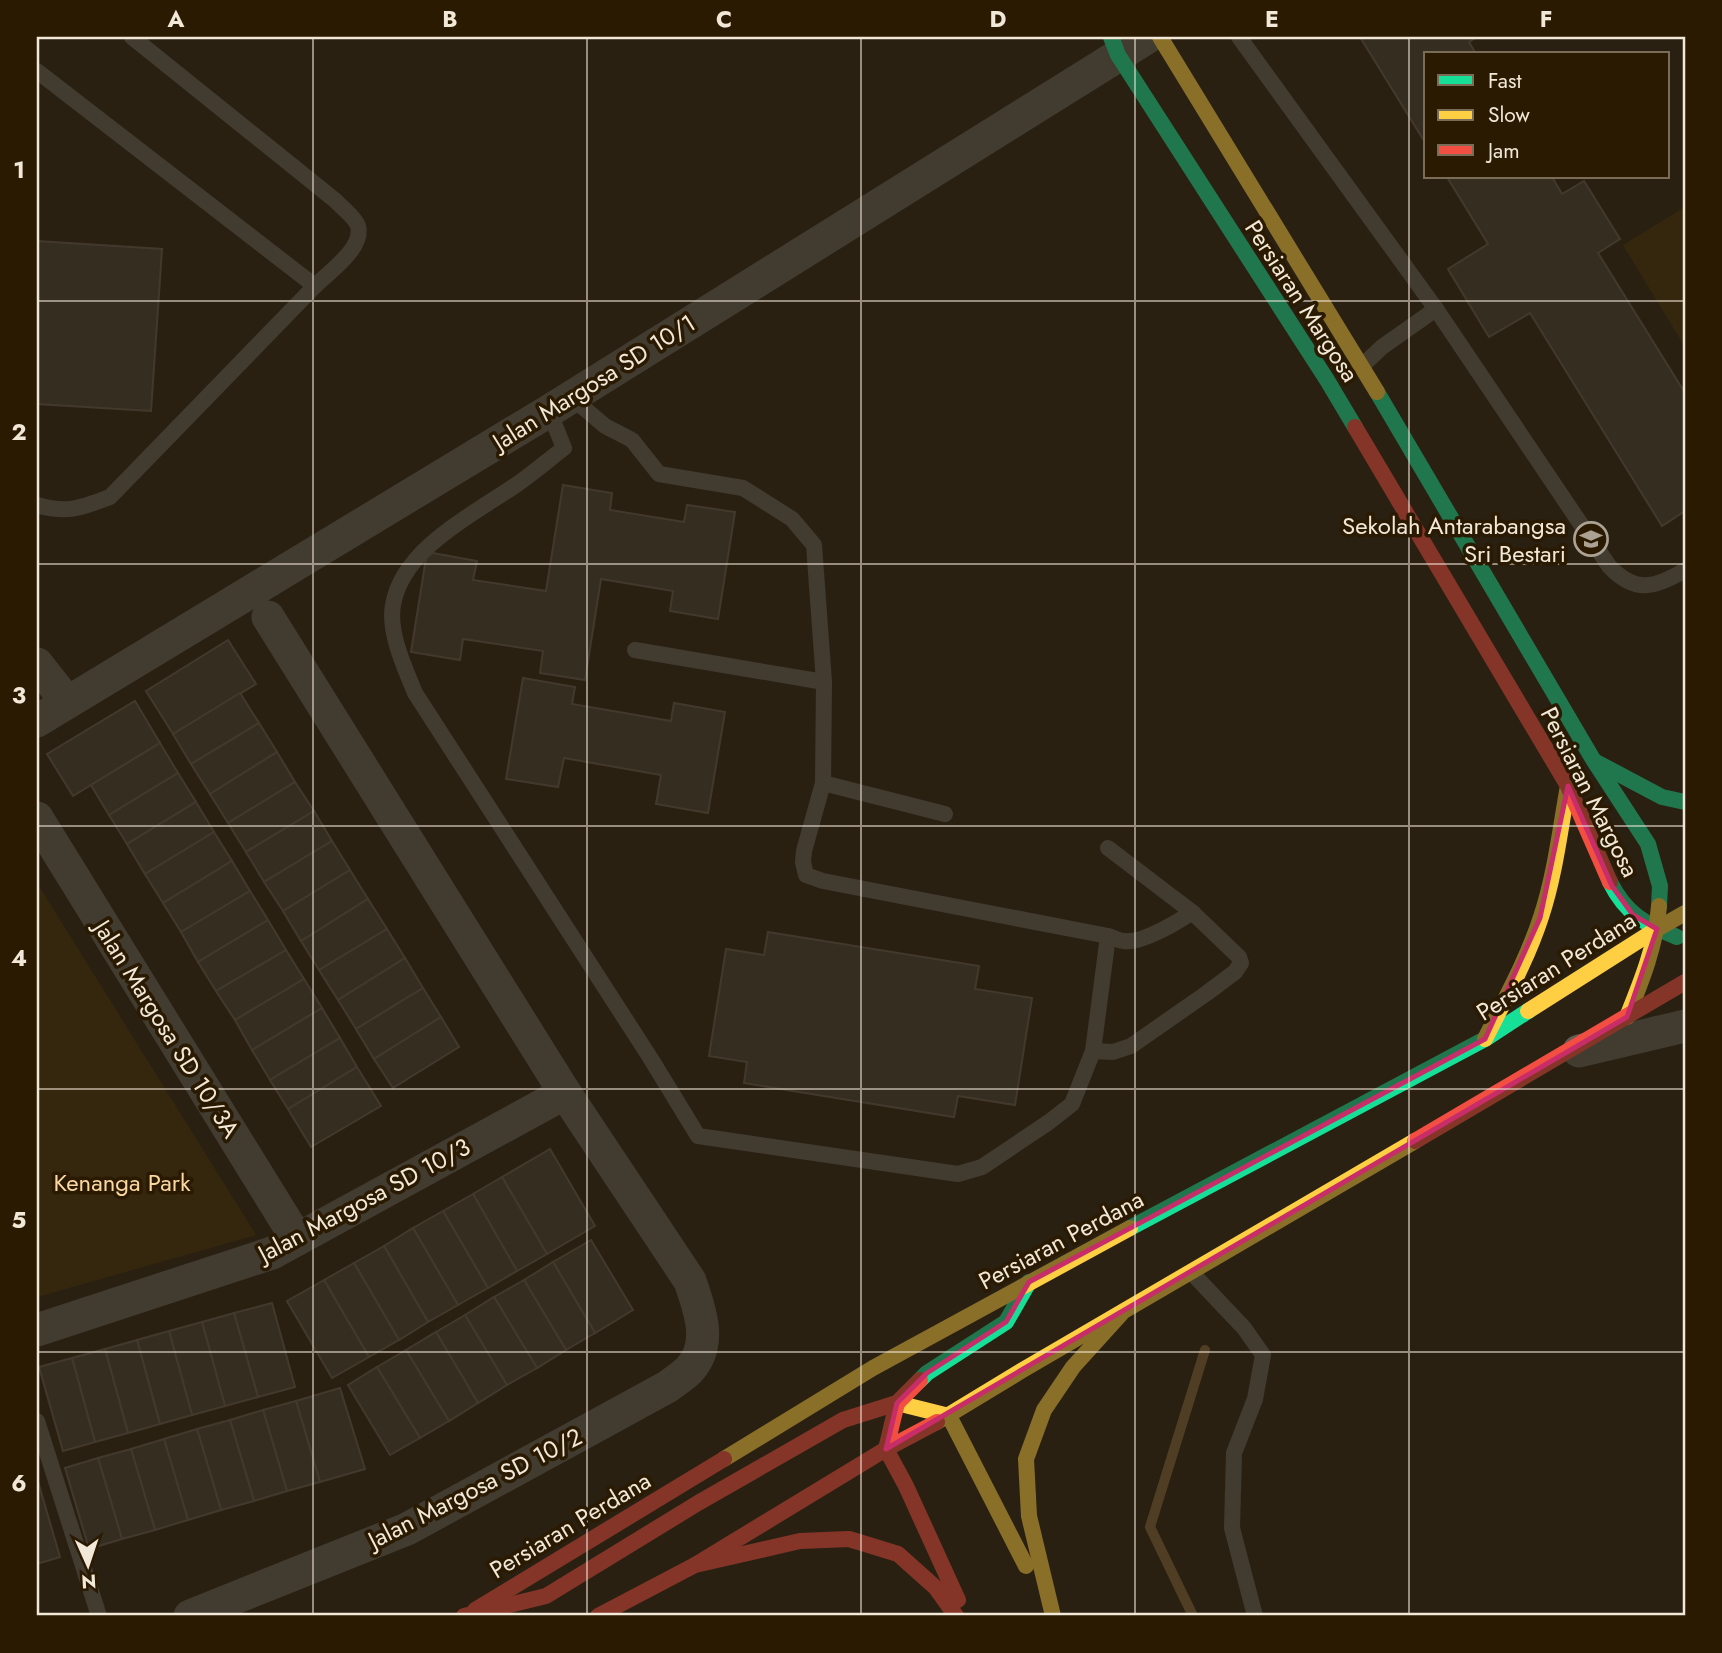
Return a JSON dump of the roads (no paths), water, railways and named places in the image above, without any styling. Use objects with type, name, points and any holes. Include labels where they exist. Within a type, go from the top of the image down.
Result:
[{"type":"main road","name":"Persiaran Margosa","points":[[1114,46],[1327,380],[1568,786],[1612,886],[1633,915],[1657,929],[1660,886],[1648,844],[1594,761],[1363,366],[1160,37]]},
{"type":"main road","points":[[1594,761],[1662,797],[1685,802]]},
{"type":"main road","points":[[1485,1039],[1522,965],[1540,918],[1555,862],[1568,786]]},
{"type":"main road","name":"Persiaran Perdana","points":[[464,1616],[873,1368],[1485,1039],[1685,913]]},
{"type":"main road","points":[[1627,1017],[1646,970],[1657,929],[1685,939]]},
{"type":"main road","points":[[598,1616],[695,1565],[886,1449],[949,1416],[1021,1371],[1685,982]]},
{"type":"main road","points":[[464,1616],[547,1596],[698,1503],[843,1420],[897,1403],[927,1373],[1006,1322],[1029,1282]]},
{"type":"main road","points":[[1052,1616],[1029,1516],[1026,1460],[1044,1410],[1073,1367],[1121,1314]]},
{"type":"main road","points":[[897,1403],[949,1416],[1052,1616]]},
{"type":"main road","points":[[897,1403],[886,1449],[906,1486],[965,1616]]},
{"type":"main road","points":[[695,1565],[800,1541],[849,1539],[898,1554],[936,1588],[956,1616]]},
{"type":"street","name":"Jalan Margosa SD 10/1","points":[[37,721],[560,404],[1114,46],[1148,37]]},
{"type":"street","points":[[268,617],[565,1093]]},
{"type":"street","points":[[37,664],[67,702]]},
{"type":"street","name":"Jalan Margosa SD 10/3A","points":[[37,818],[297,1239]]},
{"type":"street","points":[[1562,1055],[1685,1026]]},
{"type":"street","name":"Jalan Margosa SD 10/3","points":[[37,1331],[272,1253],[565,1093]]},
{"type":"street","name":"Jalan Margosa SD 10/2","points":[[190,1616],[407,1529],[667,1387],[690,1369],[703,1348],[702,1314],[690,1281],[565,1093]]},
{"type":"lane","points":[[37,505],[53,510],[82,508],[110,497],[350,252],[359,239],[358,224],[336,201],[132,37]]},
{"type":"lane","points":[[1239,37],[1436,309],[1609,566],[1620,578],[1634,584],[1652,585],[1669,580],[1685,570]]},
{"type":"lane","points":[[37,71],[315,286]]},
{"type":"lane","points":[[1363,366],[1382,347],[1436,309]]},
{"type":"lane","points":[[560,404],[632,440],[659,474],[743,488],[792,519],[814,545],[824,682],[823,783],[804,851],[806,875],[823,881],[1108,936],[1126,942],[1148,936],[1192,912]]},
{"type":"lane","points":[[560,404],[564,448],[430,543],[401,580],[393,606],[394,631],[415,693],[698,1136],[958,1174],[982,1167],[1072,1104],[1093,1051],[1108,936]]},
{"type":"lane","points":[[635,650],[824,682]]},
{"type":"lane","points":[[823,783],[944,814]]},
{"type":"lane","points":[[1093,1051],[1113,1052],[1131,1045],[1235,972],[1241,962],[1240,957],[1192,912],[1108,848]]},
{"type":"lane","points":[[1192,1273],[1244,1328],[1263,1355],[1255,1399],[1234,1453],[1232,1528],[1255,1616]]},
{"type":"lane","points":[[37,1421],[99,1616]]},
{"type":"waterway","points":[[1193,1616],[1150,1527],[1205,1350]]},
{"type":"place","name":"Sekolah Antarabangsa Sri Bestari","points":[[1591,539]]},
{"type":"park label","name":"Kenanga Park","points":[[122,1182]]}]
